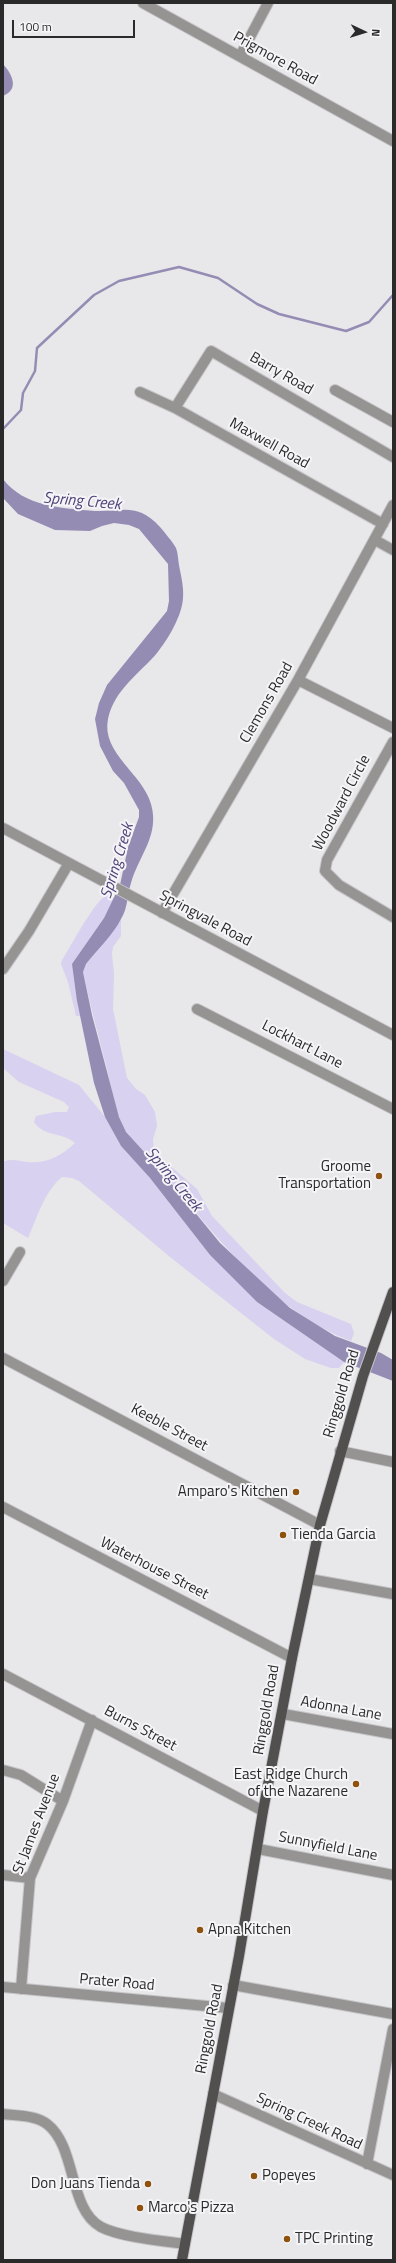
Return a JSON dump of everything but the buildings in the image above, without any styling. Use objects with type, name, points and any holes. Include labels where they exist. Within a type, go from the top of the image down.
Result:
[{"type":"main road","name":"Ringgold Road","points":[[182,2260],[258,1849],[263,1811],[283,1714],[292,1658],[320,1525],[340,1451],[363,1376],[376,1336],[393,1292]]},
{"type":"street","name":"Prigmore Road","points":[[143,3],[393,141]]},
{"type":"street","points":[[240,56],[268,3]]},
{"type":"street","name":"Barry Road","points":[[175,408],[212,351],[393,457]]},
{"type":"street","points":[[335,390],[393,422]]},
{"type":"street","name":"Maxwell Road","points":[[140,392],[175,408],[383,524]]},
{"type":"street","name":"Clemons Road","points":[[162,913],[298,680],[393,505]]},
{"type":"street","points":[[375,540],[393,550]]},
{"type":"street","points":[[298,680],[393,728]]},
{"type":"street","name":"Woodward Circle","points":[[393,742],[327,860],[326,871],[339,885],[393,917]]},
{"type":"street","name":"Springvale Road","points":[[3,828],[393,1035]]},
{"type":"street","points":[[3,969],[29,932],[69,863]]},
{"type":"street","name":"Lockhart Lane","points":[[197,1009],[393,1109]]},
{"type":"street","points":[[3,1281],[20,1252]]},
{"type":"street","name":"Keeble Street","points":[[3,1358],[320,1525]]},
{"type":"street","points":[[340,1451],[393,1462]]},
{"type":"street","name":"Waterhouse Street","points":[[3,1508],[292,1658]]},
{"type":"street","points":[[309,1579],[393,1594]]},
{"type":"street","name":"Burns Street","points":[[3,1674],[263,1811]]},
{"type":"street","name":"Adonna Lane","points":[[283,1714],[393,1734]]},
{"type":"street","name":"St James Avenue","points":[[21,1989],[30,1878],[63,1801],[92,1720]]},
{"type":"street","points":[[3,1770],[21,1775],[63,1801]]},
{"type":"street","name":"Sunnyfield Lane","points":[[258,1849],[393,1875]]},
{"type":"street","points":[[3,1875],[30,1878]]},
{"type":"street","points":[[233,1985],[393,2014]]},
{"type":"street","name":"Prater Road","points":[[3,1987],[228,2008]]},
{"type":"street","points":[[367,2164],[393,2029]]},
{"type":"street","name":"Spring Creek Road","points":[[212,2094],[393,2175]]},
{"type":"street","points":[[3,2114],[34,2118],[47,2124],[57,2136],[66,2154],[79,2196],[92,2219],[101,2227],[118,2232],[185,2244]]},
{"type":"shaded area","points":[[3,64],[9,72],[13,85],[8,93],[3,96]]},
{"type":"shaded area","points":[[3,479],[12,488],[33,501],[57,507],[95,511],[129,510],[144,514],[160,527],[173,543],[176,548],[179,563],[183,594],[182,605],[177,620],[166,641],[157,653],[121,691],[111,709],[108,719],[108,731],[116,753],[147,793],[153,815],[151,835],[131,883],[123,915],[114,931],[86,964],[83,972],[92,1015],[119,1117],[126,1132],[157,1166],[220,1243],[290,1308],[335,1336],[381,1353],[393,1360],[393,1381],[344,1362],[257,1302],[210,1255],[150,1178],[121,1146],[105,1117],[94,1083],[77,1001],[72,964],[104,918],[120,885],[128,847],[139,817],[139,810],[124,783],[113,771],[100,746],[95,719],[99,703],[107,685],[167,611],[169,601],[168,564],[139,529],[129,525],[114,523],[90,531],[55,530],[18,514],[3,498]]},
{"type":"shaded area","points":[[108,895],[114,898],[104,918],[84,947],[77,1001],[80,1016],[76,1016],[68,982],[61,964],[62,960],[90,913],[103,898]]},
{"type":"shaded area","points":[[121,919],[121,936],[113,947],[112,954],[114,974],[113,1009],[127,1078],[136,1089],[145,1095],[155,1112],[157,1126],[153,1139],[154,1152],[197,1189],[212,1216],[285,1293],[297,1302],[351,1324],[354,1333],[351,1341],[322,1327],[294,1310],[268,1289],[221,1242],[158,1166],[136,1144],[125,1130],[114,1101],[83,972],[86,964]]},
{"type":"shaded area","points":[[3,1049],[79,1085],[105,1117],[121,1146],[150,1178],[210,1255],[257,1302],[344,1362],[339,1368],[331,1368],[305,1359],[274,1339],[170,1257],[79,1181],[72,1178],[62,1177],[56,1183],[50,1190],[28,1238],[3,1223],[3,1162],[12,1160],[41,1162],[59,1155],[75,1143],[70,1139],[48,1133],[38,1127],[34,1122],[36,1116],[55,1112],[67,1112],[69,1107],[64,1102],[19,1082],[3,1068]]},
{"type":"waterway","points":[[3,429],[21,410],[23,393],[35,371],[37,348],[94,295],[119,281],[179,267],[218,278],[257,304],[279,314],[346,331],[369,322],[393,295]]},
{"type":"place","name":"Groome Transportation","points":[[379,1176]]},
{"type":"place","name":"Amparo's Kitchen","points":[[296,1492]]},
{"type":"place","name":"Tienda Garcia","points":[[283,1535]]},
{"type":"place","name":"East Ridge Church of the Nazarene","points":[[356,1784]]},
{"type":"place","name":"Apna Kitchen","points":[[200,1930]]},
{"type":"place","name":"Popeyes","points":[[254,2176]]},
{"type":"place","name":"Don Juans Tienda","points":[[148,2184]]},
{"type":"place","name":"Marco's Pizza","points":[[140,2208]]},
{"type":"place","name":"TPC Printing","points":[[287,2239]]},
{"type":"water label","name":"Spring Creek","points":[[82,502]]},
{"type":"water label","name":"Spring Creek","points":[[118,861]]},
{"type":"water label","name":"Spring Creek","points":[[173,1180]]}]
